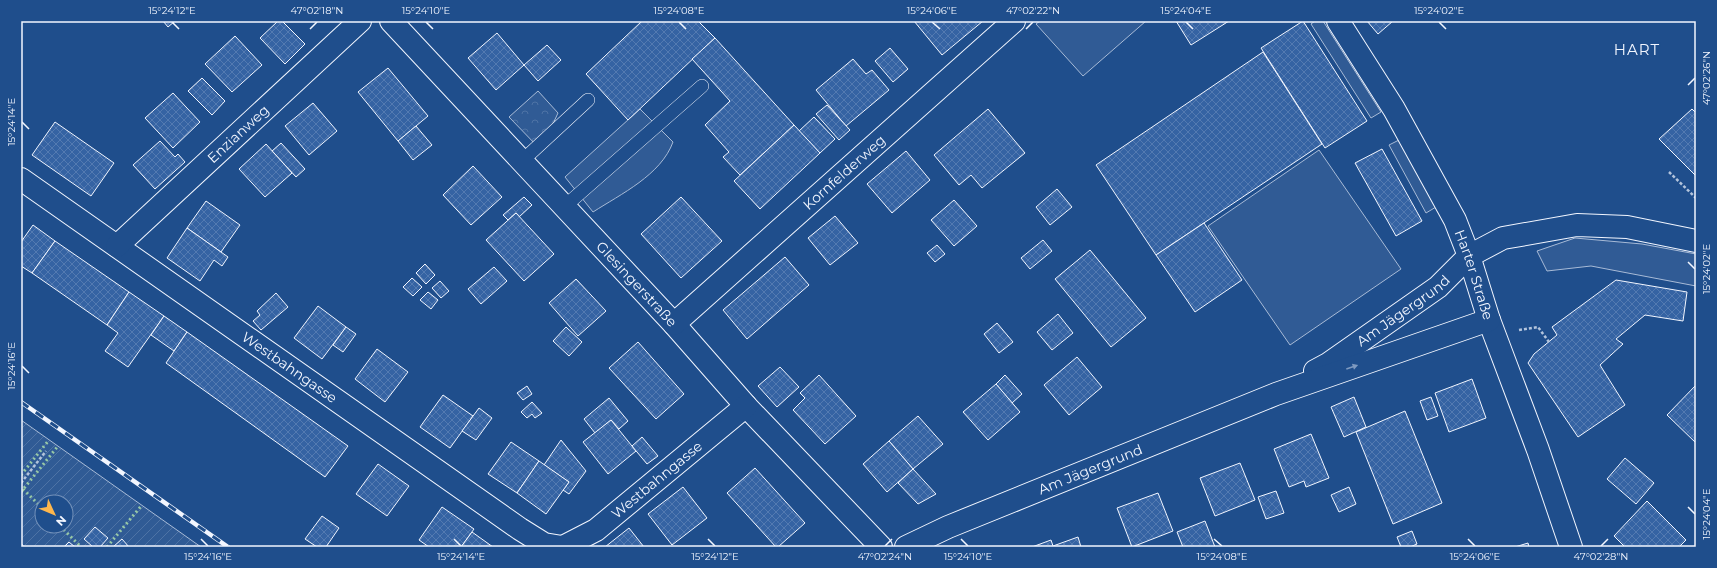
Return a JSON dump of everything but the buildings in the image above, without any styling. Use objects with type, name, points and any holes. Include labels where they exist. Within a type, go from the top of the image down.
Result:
[{"type":"street","name":"Enzianweg","points":[[117,246],[360,21]]},
{"type":"street","name":"Glesingerstraße","points":[[391,21],[674,324],[746,406],[881,547]]},
{"type":"street","name":"Kornfelderweg","points":[[674,324],[1014,21]]},
{"type":"street","name":"Harter Straße","points":[[1338,21],[1394,109],[1455,220],[1469,256],[1489,320],[1538,450],[1571,547]]},
{"type":"street","name":"Westbahngasse","points":[[21,178],[520,529],[544,544],[562,547],[596,530],[746,406]]},
{"type":"street","name":"Am Jägergrund","points":[[1276,394],[1328,364],[1438,287],[1469,256],[1503,238],[1577,226],[1627,227],[1696,241]]},
{"type":"street","name":"Am Jägergrund","points":[[906,547],[955,524],[1276,394],[1489,320]]},
{"type":"lane","points":[[564,206],[702,86]]},
{"type":"lane","points":[[522,161],[588,100]]},
{"type":"path","points":[[1669,172],[1696,198]]},
{"type":"path","points":[[1517,330],[1538,327],[1549,342]]},
{"type":"path","points":[[21,483],[46,452]]},
{"type":"green space","points":[[538,91],[558,113],[539,148],[509,117]]},
{"type":"green space","points":[[21,420],[201,547],[21,547]]},
{"type":"shaded area","points":[[1040,21],[1146,21],[1083,76],[1036,24]]},
{"type":"shaded area","points":[[1315,21],[1323,21],[1381,112],[1371,118],[1311,24]]},
{"type":"shaded area","points":[[640,109],[673,142],[667,154],[650,174],[627,191],[593,212],[565,177]]},
{"type":"shaded area","points":[[1399,140],[1436,207],[1426,213],[1389,145]]},
{"type":"shaded area","points":[[1319,150],[1401,269],[1290,345],[1208,226]]},
{"type":"shaded area","points":[[1575,238],[1642,244],[1696,254],[1696,286],[1591,266],[1547,271],[1537,251]]},
{"type":"railway","points":[[21,402],[228,547]]},
{"type":"hedge","points":[[21,475],[49,440]]},
{"type":"hedge","points":[[21,492],[58,446]]},
{"type":"hedge","points":[[23,489],[34,500]]},
{"type":"hedge","points":[[107,547],[142,505]]},
{"type":"hedge","points":[[68,534],[81,547]]},
{"type":"fence","points":[[21,543],[24,547]]},
{"type":"district","name":"HART","points":[[1637,49]]}]
